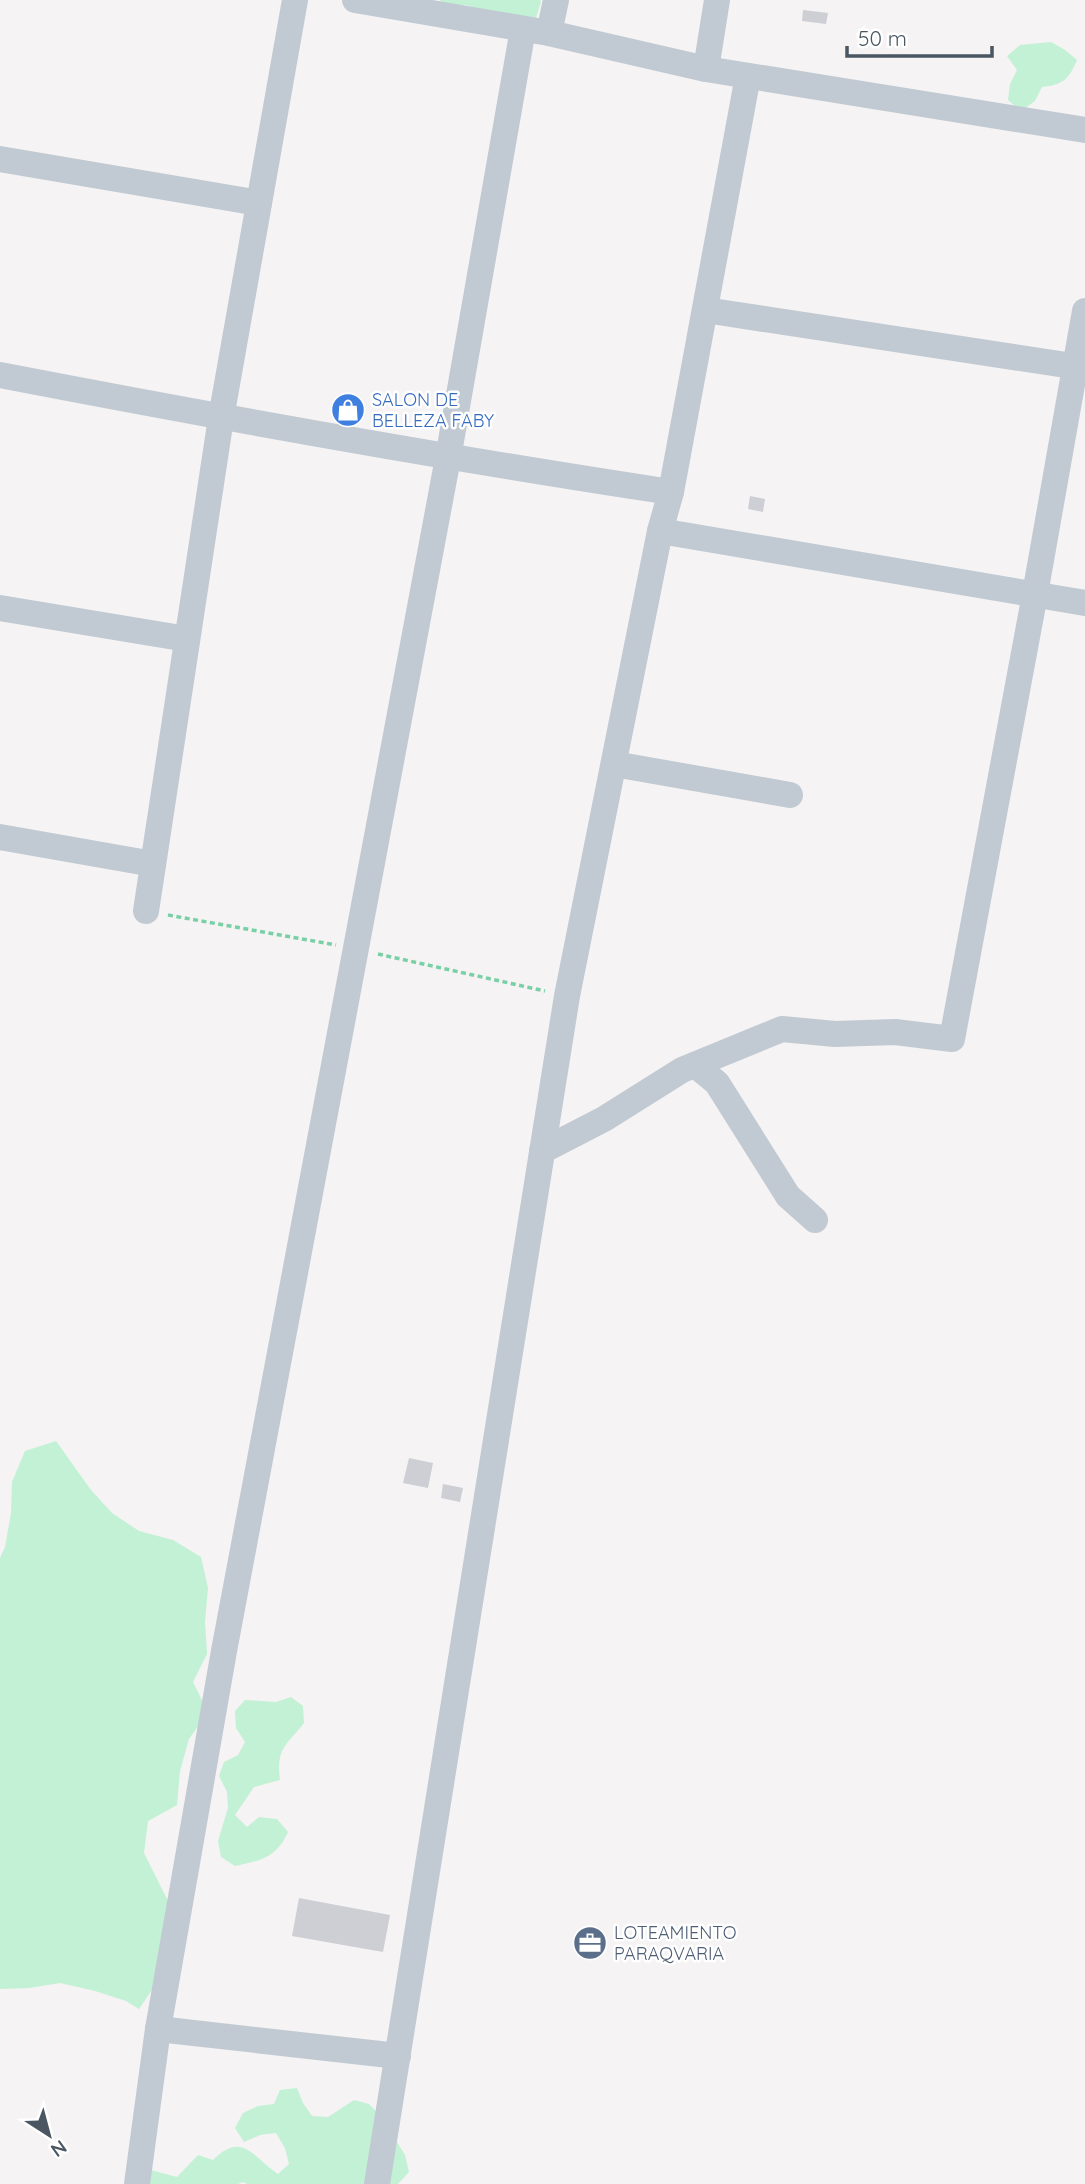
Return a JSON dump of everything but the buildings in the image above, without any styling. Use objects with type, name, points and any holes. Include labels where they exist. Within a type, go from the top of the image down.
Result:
[{"type":"street","points":[[146,911],[221,418],[295,0]]},
{"type":"street","points":[[355,0],[549,33],[706,69],[747,83],[1085,148]]},
{"type":"street","points":[[549,33],[556,0]]},
{"type":"street","points":[[706,69],[717,0]]},
{"type":"street","points":[[137,2184],[158,2029],[223,1651],[448,458],[523,29]]},
{"type":"street","points":[[747,83],[1085,130]]},
{"type":"street","points":[[377,2184],[567,996],[660,531],[671,492],[747,83]]},
{"type":"street","points":[[0,159],[259,203]]},
{"type":"street","points":[[705,310],[1080,367]]},
{"type":"street","points":[[542,1151],[604,1119],[682,1070],[782,1029],[835,1034],[895,1032],[952,1039],[1080,367],[1085,311]]},
{"type":"street","points":[[0,375],[448,458],[671,492]]},
{"type":"street","points":[[660,531],[1085,603]]},
{"type":"street","points":[[0,608],[187,639]]},
{"type":"street","points":[[614,764],[790,795]]},
{"type":"street","points":[[0,837],[153,864]]},
{"type":"street","points":[[695,1065],[717,1083],[788,1196],[815,1220]]},
{"type":"street","points":[[158,2029],[398,2056]]},
{"type":"green space","points":[[439,0],[541,2],[536,18],[481,10],[466,5],[450,6]]},
{"type":"green space","points":[[1051,42],[1077,60],[1064,80],[1042,87],[1035,101],[1021,111],[1008,100],[1010,84],[1017,70],[1007,56],[1020,45]]},
{"type":"green space","points":[[56,1441],[91,1490],[112,1513],[139,1531],[173,1540],[201,1557],[208,1588],[205,1622],[207,1654],[193,1682],[208,1712],[189,1739],[180,1771],[177,1805],[148,1821],[144,1853],[173,1911],[160,1978],[139,2009],[126,2001],[60,1983],[0,1989],[0,1558],[5,1547],[11,1513],[12,1482],[25,1451]]},
{"type":"green space","points":[[291,1697],[303,1706],[304,1723],[281,1754],[280,1780],[254,1787],[235,1815],[247,1827],[259,1817],[277,1819],[288,1832],[279,1847],[267,1856],[235,1866],[221,1857],[218,1841],[228,1808],[227,1792],[219,1776],[224,1762],[238,1755],[245,1742],[236,1728],[235,1711],[245,1700],[276,1702]]},
{"type":"green space","points":[[297,2088],[312,2116],[328,2117],[354,2100],[369,2104],[380,2115],[405,2155],[409,2172],[398,2184],[136,2184],[147,2169],[177,2177],[198,2155],[213,2160],[232,2147],[247,2150],[278,2174],[289,2164],[285,2148],[276,2133],[260,2135],[244,2142],[235,2128],[243,2113],[258,2106],[274,2104],[280,2090]]},
{"type":"place","name":"SALON DE BELLEZA FABY","points":[[348,410]]},
{"type":"place","name":"LOTEAMIENTO PARAQVARIA","points":[[590,1943]]}]
